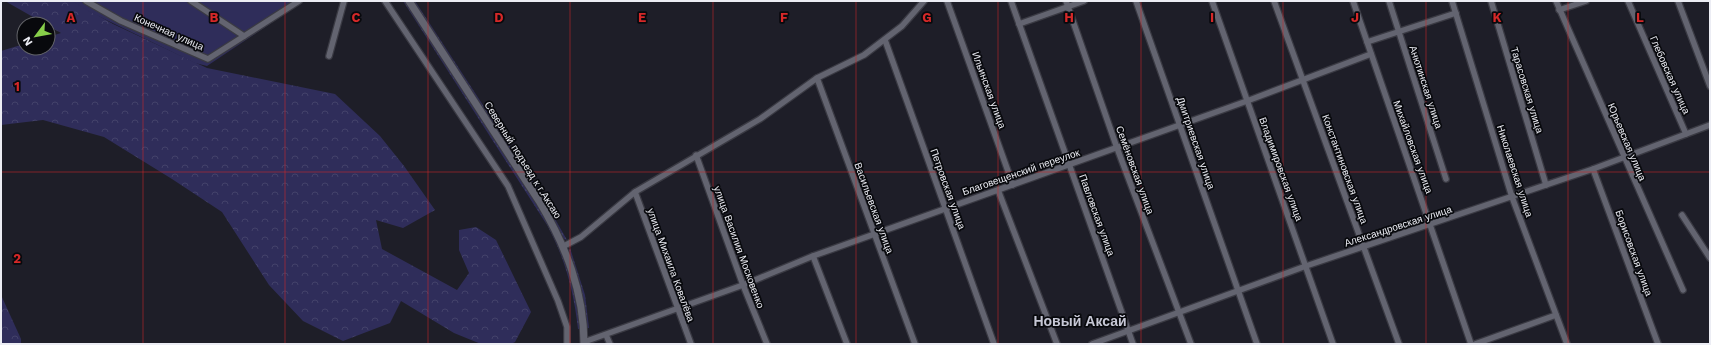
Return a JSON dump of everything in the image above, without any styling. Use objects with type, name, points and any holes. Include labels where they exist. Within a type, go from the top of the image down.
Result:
[{"type":"street","name":"Конечная улица","points":[[86,1],[121,21],[208,59],[244,36]]},
{"type":"street","points":[[191,1],[244,36],[299,1]]},
{"type":"street","points":[[288,1],[293,5]]},
{"type":"street","points":[[329,56],[344,1]]},
{"type":"street","points":[[385,1],[508,186],[558,301],[567,327],[568,344]]},
{"type":"street","name":"Северный подъезд к г.Аксаю","points":[[409,1],[539,201],[564,246],[578,292],[584,343]]},
{"type":"street","points":[[564,246],[581,237],[635,192],[760,119],[817,78],[864,55],[902,26],[924,1]]},
{"type":"street","name":"Ильинская улица","points":[[947,1],[1013,185]]},
{"type":"street","name":"Павловская улица","points":[[1011,1],[1133,344]]},
{"type":"street","points":[[1019,24],[1067,4],[1084,1]]},
{"type":"street","name":"Дмитриевская улица","points":[[1136,1],[1257,344]]},
{"type":"street","name":"Владимировская улица","points":[[1212,1],[1334,344]]},
{"type":"street","name":"Константиновская улица","points":[[1274,1],[1399,344]]},
{"type":"street","name":"Михайловская улица","points":[[1352,1],[1432,225],[1472,344]]},
{"type":"street","name":"Анютинская улица","points":[[1389,1],[1446,179]]},
{"type":"street","name":"Николаевская улица","points":[[1452,1],[1512,197],[1567,344]]},
{"type":"street","name":"Тарасовская улица","points":[[1491,1],[1546,185]]},
{"type":"street","name":"Юрьевская улица","points":[[1556,1],[1683,290]]},
{"type":"street","points":[[1560,10],[1586,1]]},
{"type":"street","name":"Глебовская улица","points":[[1628,1],[1686,134]]},
{"type":"street","points":[[1678,1],[1710,86]]},
{"type":"street","name":"Семёновская улица","points":[[1067,4],[1190,344]]},
{"type":"street","points":[[1367,42],[1456,13]]},
{"type":"street","name":"Петровская улица","points":[[884,40],[994,344]]},
{"type":"street","name":"Благовещенский переулок","points":[[584,343],[743,284],[813,256],[1248,101],[1371,54]]},
{"type":"street","name":"Васильевская улица","points":[[817,78],[915,344]]},
{"type":"street","name":"Александровская улица","points":[[1092,344],[1306,266],[1432,225],[1593,169],[1710,125]]},
{"type":"street","name":"улица Василия Московенко","points":[[696,155],[743,284],[767,344]]},
{"type":"street","name":"Борисовская улица","points":[[1593,169],[1658,344]]},
{"type":"street","points":[[998,190],[1057,344]]},
{"type":"street","name":"улица Михаила Ковалёва","points":[[635,192],[691,344]]},
{"type":"street","points":[[1682,216],[1710,258]]},
{"type":"street","points":[[813,256],[847,344]]},
{"type":"street","points":[[1475,344],[1556,315]]},
{"type":"street","points":[[606,335],[610,344]]},
{"type":"green space","points":[[5,1],[73,1],[113,24],[207,68],[335,94],[380,136],[404,166],[435,210],[403,228],[376,220],[382,249],[457,290],[469,273],[459,250],[459,230],[476,227],[496,240],[531,312],[515,342],[511,344],[481,344],[454,333],[401,301],[390,323],[343,341],[303,321],[269,285],[222,212],[172,179],[104,137],[43,120],[1,125],[1,51],[16,46],[16,56],[56,56],[56,35],[61,33],[56,30],[56,16],[31,16]]},
{"type":"green space","points":[[72,1],[304,1],[207,66],[195,63],[92,13]]},
{"type":"green space","points":[[403,1],[406,1],[521,177],[548,224],[559,248],[568,274],[576,300],[580,329],[578,329],[574,302],[564,263],[547,225]]},
{"type":"green space","points":[[413,1],[415,1],[539,191],[567,240],[564,239],[537,192]]},
{"type":"green space","points":[[570,248],[585,295],[589,328],[587,328],[580,283],[569,251]]},
{"type":"green space","points":[[1,295],[21,339],[21,344],[1,344]]},
{"type":"district","name":"Новый Аксай","points":[[1080,321]]}]
